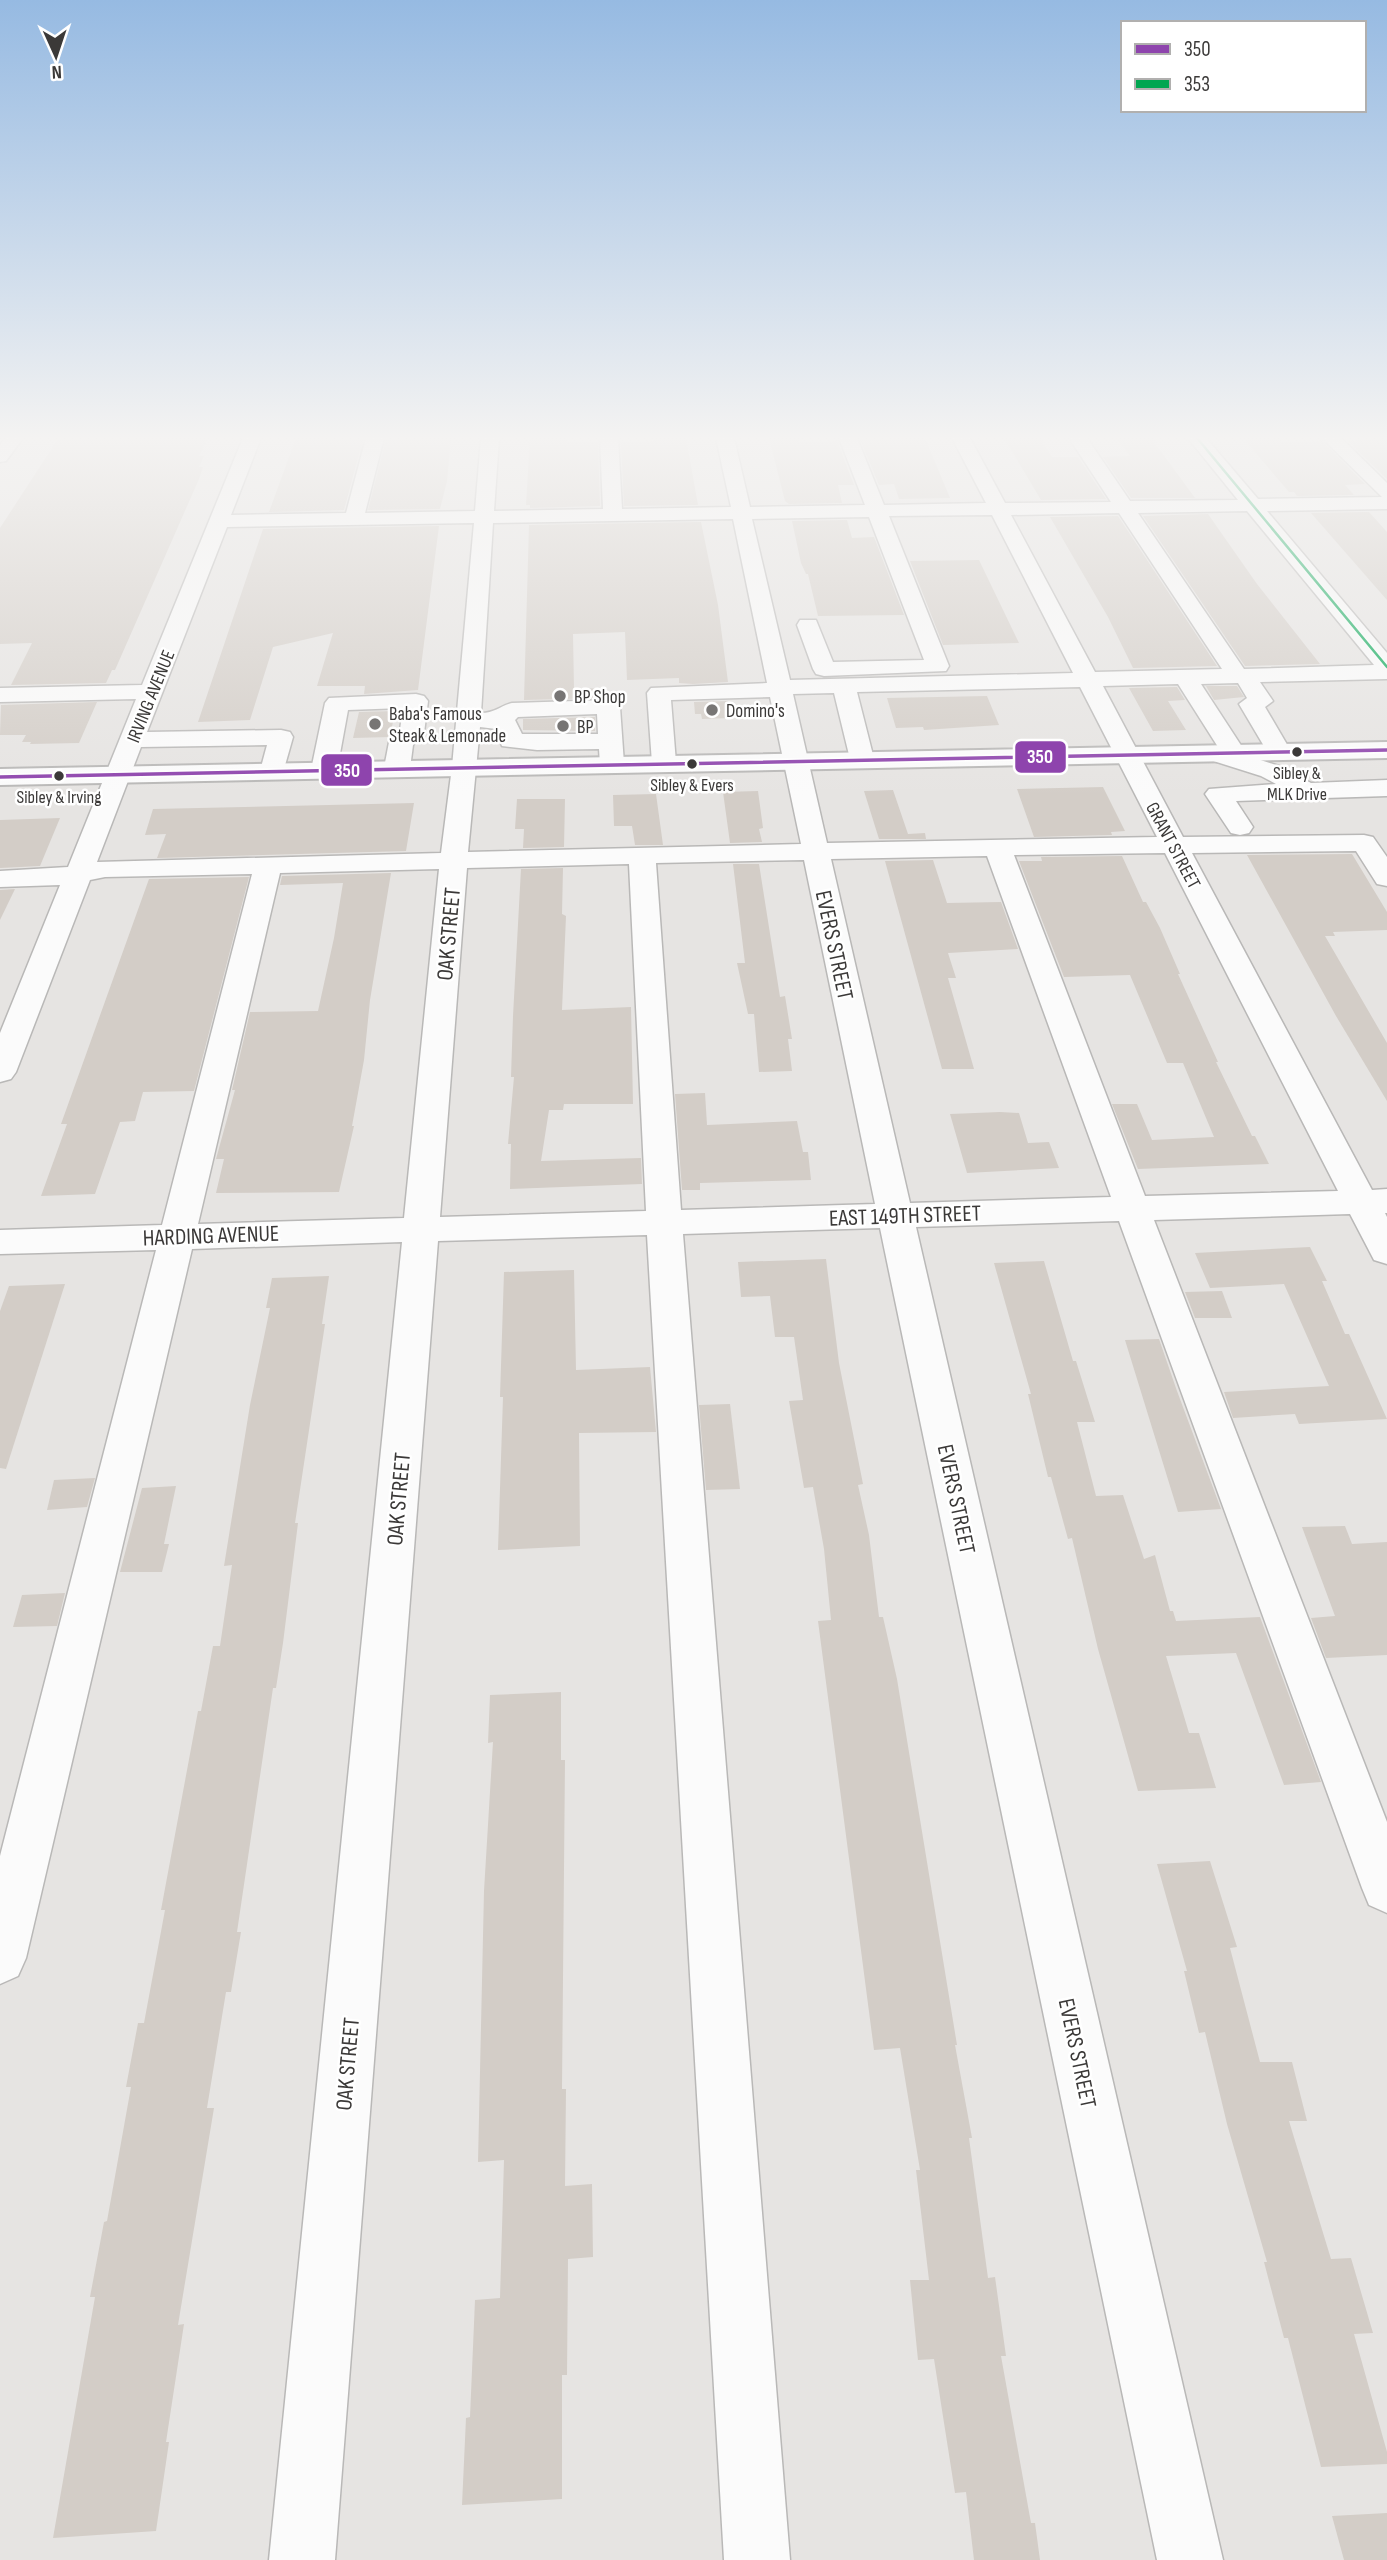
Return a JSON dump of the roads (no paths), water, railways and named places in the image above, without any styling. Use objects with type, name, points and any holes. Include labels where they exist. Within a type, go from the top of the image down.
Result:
[{"type":"main road","points":[[0,777],[465,767],[611,753],[664,763],[1387,750]]},
{"type":"street","name":"IRVING AVENUE","points":[[0,1072],[205,557]]},
{"type":"street","name":"OAK STREET","points":[[302,2560],[454,860],[465,767],[481,557]]},
{"type":"street","name":"EVERS STREET","points":[[751,557],[1190,2560]]},
{"type":"street","points":[[808,625],[824,669],[938,666],[895,557]]},
{"type":"street","name":"GRANT STREET","points":[[1023,557],[1170,837],[1374,1202],[1387,1251]]},
{"type":"street","points":[[1161,557],[1261,701],[1251,704],[1280,752]]},
{"type":"street","points":[[664,763],[659,693],[844,685],[1387,670],[1377,643],[1300,557]]},
{"type":"street","points":[[1185,677],[1223,753],[1270,771],[1308,792],[1332,824]]},
{"type":"street","points":[[844,685],[863,759]]},
{"type":"street","points":[[0,695],[151,692]]},
{"type":"street","points":[[324,770],[337,703],[416,701],[412,733],[401,742],[397,768]]},
{"type":"street","points":[[468,720],[500,720],[508,726],[511,741],[611,753],[608,707],[512,710],[500,720]]},
{"type":"street","points":[[132,740],[281,737],[273,771]]},
{"type":"street","points":[[1308,792],[1306,771],[1309,752]]},
{"type":"street","points":[[1240,827],[1218,794],[1387,788]]},
{"type":"street","points":[[0,879],[55,878],[105,869],[998,849],[1170,837],[1240,827],[1332,824],[1380,828],[1387,857]]},
{"type":"street","points":[[1170,837],[1364,843],[1387,878]]},
{"type":"street","points":[[998,849],[1387,1888]]},
{"type":"street","points":[[642,856],[664,1221],[757,2560]]},
{"type":"street","points":[[0,1958],[268,865]]},
{"type":"street","name":"EAST 149TH STREET","points":[[423,1228],[1374,1202]]},
{"type":"street","name":"HARDING AVENUE","points":[[0,1242],[423,1228]]},
{"type":"place","name":"BP Shop","points":[[560,696]]},
{"type":"place","name":"Domino's","points":[[712,710]]},
{"type":"place","name":"Baba's Famous Steak & Lemonade","points":[[375,724]]},
{"type":"place","name":"BP","points":[[563,726]]},
{"type":"place","name":"Sibley & MLK Drive","points":[[1297,752]]},
{"type":"place","name":"Sibley & Evers","points":[[692,764]]},
{"type":"place","name":"Sibley & Irving","points":[[59,776]]}]
